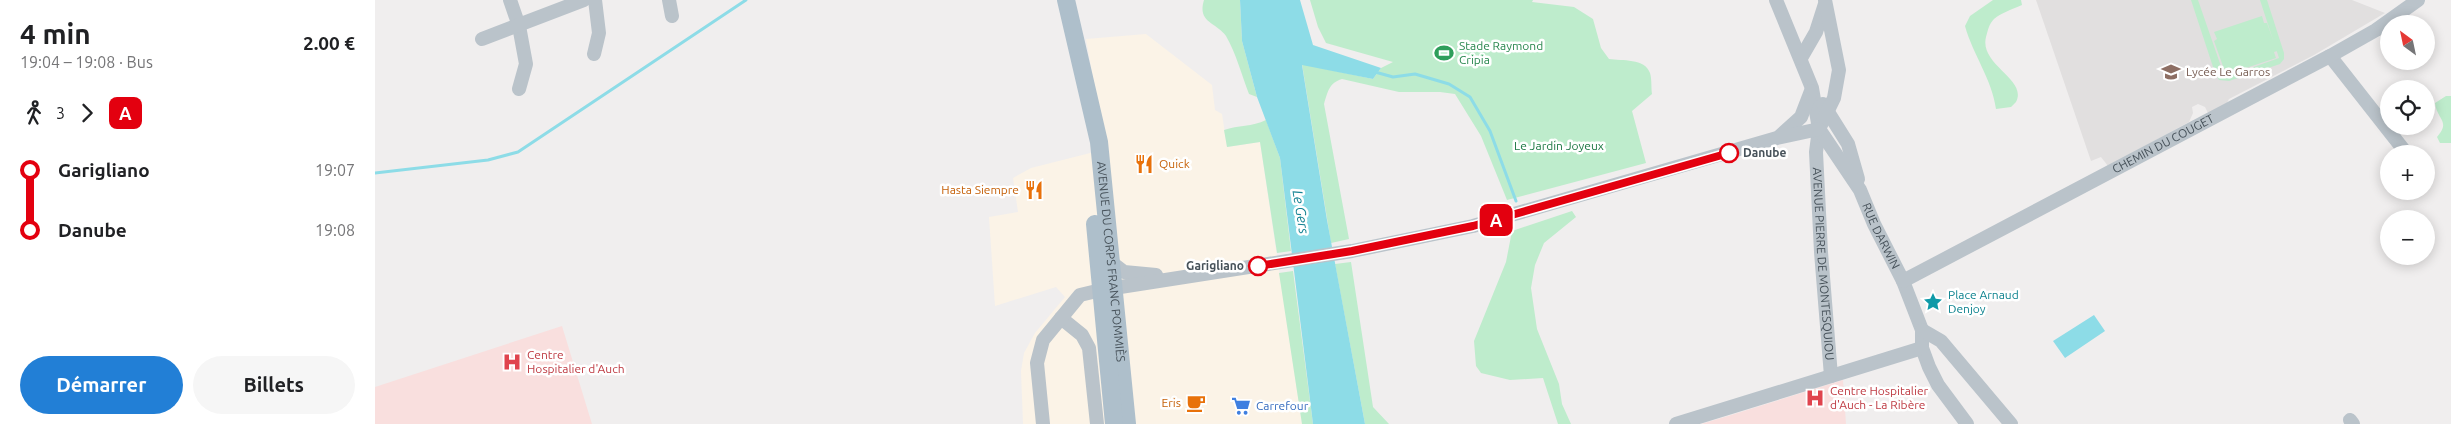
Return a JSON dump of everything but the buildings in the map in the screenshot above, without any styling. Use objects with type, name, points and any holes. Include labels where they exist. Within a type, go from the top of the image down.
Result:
[{"type":"main road","name":"AVENUE DU CORPS FRANC POMMIÈS","points":[[1066,0],[1079,46],[1099,142],[1111,262],[1107,289],[1114,424]]},
{"type":"main road","name":"AVENUE DU CORPS FRANC POMMIÈS","points":[[1089,101],[1087,146],[1127,424]]},
{"type":"street","points":[[510,0],[519,26],[526,64],[519,89]]},
{"type":"street","points":[[594,54],[599,33],[595,0]]},
{"type":"street","points":[[669,0],[672,16]]},
{"type":"street","points":[[1776,0],[1801,58],[1821,119]]},
{"type":"street","name":"CHEMIN DU COUGET","points":[[1903,281],[2330,56],[2376,30],[2418,0]]},
{"type":"street","points":[[482,39],[581,1]]},
{"type":"street","points":[[1801,58],[1816,32],[1825,1]]},
{"type":"street","points":[[1043,424],[1037,363],[1039,350],[1049,330],[1080,295],[1107,289],[1352,251],[1528,212],[1783,137],[1821,119],[1837,87],[1839,70],[1825,1]]},
{"type":"street","points":[[2330,56],[2400,145]]},
{"type":"street","points":[[1783,137],[1801,117],[1812,88]]},
{"type":"street","name":"AVENUE PIERRE DE MONTESQUIOU","points":[[1821,119],[1816,152],[1821,252],[1831,376]]},
{"type":"street","name":"RUE DARWIN","points":[[1821,119],[1860,190],[1874,224],[1903,281]]},
{"type":"street","name":"RUE DARWIN","points":[[1821,119],[1848,144],[1860,190]]},
{"type":"street","name":"AVENUE PIERRE DE MONTESQUIOU","points":[[1783,137],[1803,140],[1816,152]]},
{"type":"street","points":[[1111,262],[1124,272],[1138,275],[1195,275]]},
{"type":"street","points":[[1903,281],[1922,330],[1922,348],[1938,385],[1967,424]]},
{"type":"street","points":[[1061,318],[1083,334],[1089,348],[1097,424]]},
{"type":"street","points":[[1922,330],[1941,341],[2011,424]]},
{"type":"street","points":[[1676,424],[1922,348]]},
{"type":"shaded area","name":"Lycée Le Garros","points":[[2036,0],[2352,0],[2385,13],[2314,55],[2229,99],[2227,103],[2208,113],[2205,107],[2198,104],[2192,107],[2193,113],[2189,122],[2108,166],[2101,157],[2091,161]]},
{"type":"shaded area","points":[[1146,34],[1212,85],[1215,110],[1222,114],[1227,147],[1260,142],[1302,424],[1023,424],[1021,371],[1024,353],[1035,333],[1065,297],[1056,287],[995,306],[989,217],[1018,212],[1013,178],[1031,168],[1106,149],[1086,39]]},
{"type":"shaded area","name":"Centre Hospitalier d'Auch","points":[[562,326],[592,424],[375,424],[375,387]]},
{"type":"shaded area","name":"Centre Hospitalier d'Auch - La Ribère","points":[[1843,380],[1846,424],[1701,424],[1728,416]]},
{"type":"green space","points":[[1204,0],[1240,0],[1242,41],[1257,97],[1249,94],[1236,57],[1226,36],[1205,18],[1203,13]]},
{"type":"green space","name":"Le Jardin Joyeux","points":[[1310,0],[1533,0],[1532,2],[1574,7],[1593,19],[1601,48],[1609,59],[1638,63],[1647,68],[1650,73],[1652,94],[1632,111],[1646,163],[1507,200],[1481,136],[1455,94],[1399,92],[1342,79],[1332,85],[1324,104],[1349,239],[1331,243],[1302,64],[1373,79],[1381,68],[1393,62],[1326,43],[1318,27]]},
{"type":"green space","points":[[1993,0],[2021,0],[2022,5],[1994,19],[1986,37],[1986,47],[1989,56],[2010,79],[2018,94],[2016,102],[2011,107],[1996,109],[1991,87],[1968,37],[1965,26],[1970,16]]},
{"type":"green space","points":[[2191,0],[2198,0],[2224,75],[2228,76],[2279,58],[2260,0],[2267,0],[2284,53],[2284,59],[2280,64],[2229,81],[2219,80]]},
{"type":"green space","points":[[2262,16],[2264,23],[2267,23],[2277,51],[2274,52],[2276,58],[2228,74],[2227,68],[2224,69],[2214,41],[2217,39],[2214,32]]},
{"type":"green space","points":[[2446,96],[2451,96],[2451,143],[2440,143],[2437,137],[2441,132],[2443,124],[2435,103]]},
{"type":"green space","points":[[1266,120],[1280,158],[1291,251],[1277,253],[1260,142],[1227,147],[1224,130]]},
{"type":"green space","points":[[1572,211],[1576,217],[1544,243],[1535,265],[1531,288],[1537,329],[1559,384],[1562,404],[1571,424],[1558,424],[1543,378],[1510,380],[1481,373],[1476,366],[1474,341],[1506,262],[1512,231]]},
{"type":"green space","points":[[1351,262],[1373,407],[1389,424],[1365,424],[1335,264]]},
{"type":"green space","points":[[1293,271],[1313,424],[1302,424],[1279,273]]},
{"type":"water","name":"Le Gers","points":[[1240,0],[1300,0],[1313,45],[1381,68],[1373,79],[1302,65],[1327,220],[1365,424],[1313,424],[1280,158],[1257,97],[1242,41]]},
{"type":"water","points":[[2094,315],[2105,331],[2065,358],[2053,341]]},
{"type":"waterway","points":[[375,173],[488,160],[518,152],[746,0]]},
{"type":"waterway","points":[[1375,72],[1393,77],[1415,74],[1449,84],[1470,97],[1490,131],[1516,201]]},
{"type":"bus line","name":"A","points":[[1258,266],[1352,251],[1473,226],[1528,212],[1729,153]]},
{"type":"place","name":"Stade Raymond Cripia","points":[[1444,53]]},
{"type":"place","name":"Lycée Le Garros","points":[[2171,72]]},
{"type":"place","name":"Danube","points":[[1729,153]]},
{"type":"place","name":"Quick","points":[[1144,164]]},
{"type":"place","name":"Hasta Siempre","points":[[1034,190]]},
{"type":"place","name":"Garigliano","points":[[1258,266]]},
{"type":"place","name":"Place Arnaud Denjoy","points":[[1933,302]]},
{"type":"place","name":"Centre Hospitalier d'Auch","points":[[512,362]]},
{"type":"place","name":"Centre Hospitalier d'Auch - La Ribère","points":[[1815,398]]},
{"type":"place","name":"Eris","points":[[1196,403]]},
{"type":"place","name":"Carrefour","points":[[1241,406]]}]
